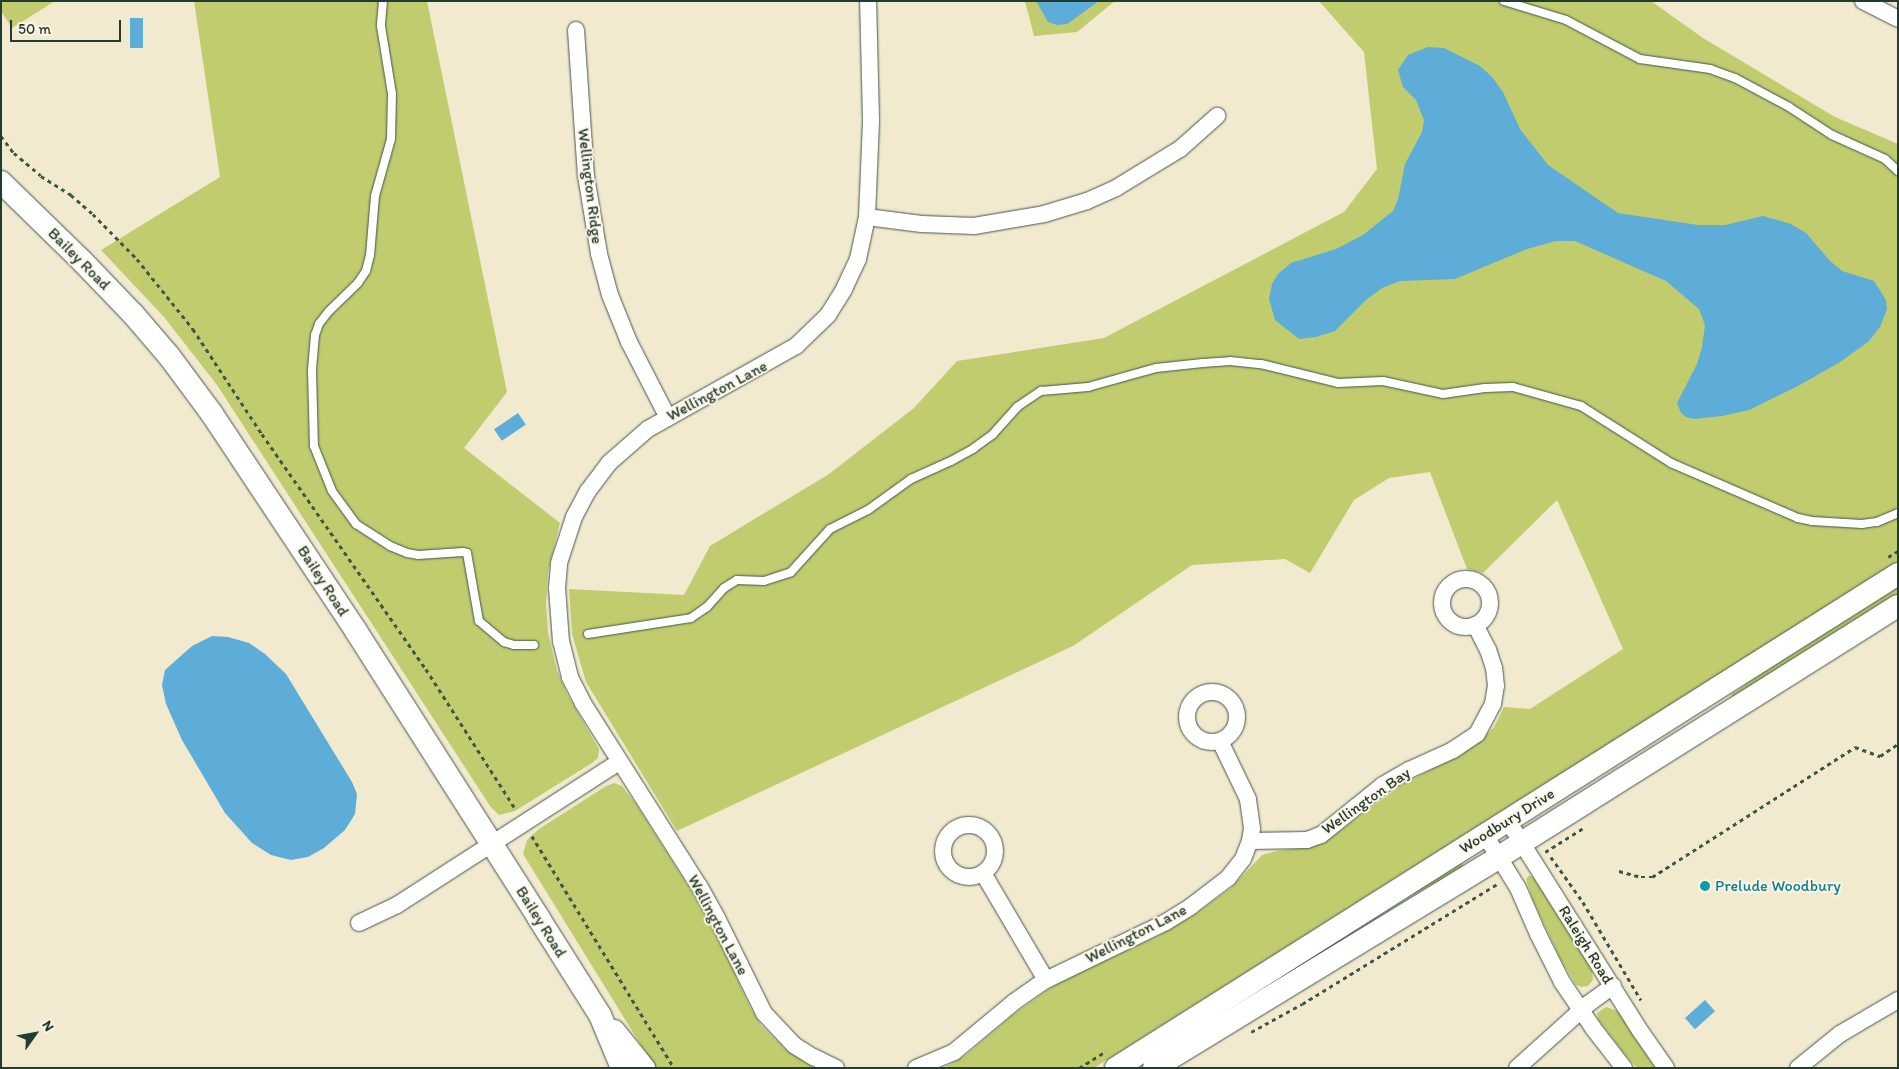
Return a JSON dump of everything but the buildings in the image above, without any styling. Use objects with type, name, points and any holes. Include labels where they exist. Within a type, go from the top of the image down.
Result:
[{"type":"main road","name":"Bailey Road","points":[[1,182],[107,286],[158,343],[191,385],[356,630],[600,1016],[644,1068]]},
{"type":"main road","name":"Woodbury Drive","points":[[1116,1068],[1898,574]]},
{"type":"main road","name":"Woodbury Drive","points":[[1154,1068],[1522,843],[1898,606]]},
{"type":"main road","name":"Bailey Road","points":[[600,1016],[622,1068]]},
{"type":"street","name":"Wellington Lane","points":[[836,1068],[794,1045],[764,1013],[699,886],[583,703],[570,677],[561,642],[558,614],[560,563],[574,517],[595,480],[627,446],[668,418],[786,353],[817,327],[838,301],[858,259],[867,217],[871,120],[868,1]]},
{"type":"street","points":[[1863,1],[1898,19]]},
{"type":"street","name":"Wellington Ridge","points":[[576,30],[586,176],[599,254],[610,295],[629,342],[668,418]]},
{"type":"street","points":[[867,217],[922,224],[974,226],[1044,214],[1087,201],[1116,188],[1180,149],[1217,116]]},
{"type":"street","name":"Wellington Bay","points":[[1250,841],[1307,840],[1321,835],[1383,785],[1409,770],[1453,750],[1477,734],[1494,704],[1496,686],[1491,659],[1475,625]]},
{"type":"street","name":"Wellington Lane","points":[[916,1068],[954,1052],[1014,1002],[1046,980],[1104,950],[1141,935],[1190,907],[1228,878],[1243,859],[1250,841],[1252,828],[1248,799],[1220,741]]},
{"type":"street","points":[[359,923],[389,910],[619,762]]},
{"type":"street","name":"Raleigh Road","points":[[1508,820],[1666,1068]]},
{"type":"street","name":"Raleigh Road","points":[[1485,835],[1521,894],[1556,970],[1581,1011],[1624,1068]]},
{"type":"street","points":[[983,873],[1046,980]]},
{"type":"street","points":[[1517,1068],[1581,1011],[1613,986]]},
{"type":"street","points":[[1798,1068],[1840,1034],[1898,1000]]},
{"type":"lane","points":[[383,1],[381,26],[392,94],[391,139],[375,196],[370,255],[366,271],[352,289],[329,311],[315,335],[312,371],[314,446],[332,491],[356,524],[383,542],[407,553],[418,555],[467,553],[478,621],[504,642],[514,645],[534,645]]},
{"type":"lane","points":[[1504,1],[1566,20],[1619,50],[1640,59],[1710,69],[1735,78],[1789,107],[1832,135],[1884,159],[1898,171]]},
{"type":"lane","points":[[588,634],[691,618],[707,607],[724,588],[737,580],[764,581],[791,572],[830,529],[868,510],[911,479],[951,461],[974,448],[993,434],[1018,407],[1041,391],[1088,387],[1156,368],[1203,363],[1230,361],[1261,364],[1338,383],[1383,381],[1443,394],[1485,388],[1513,387],[1581,406],[1670,463],[1798,518],[1812,521],[1862,524],[1877,522],[1898,513]]},
{"type":"path","points":[[1,136],[14,153],[40,176],[71,195],[93,214],[137,259],[193,329],[262,434],[426,669],[514,808]]},
{"type":"path","points":[[1619,872],[1641,877],[1652,877],[1855,747],[1880,756],[1898,744]]},
{"type":"path","points":[[532,837],[674,1068]]},
{"type":"path","points":[[1547,851],[1583,902],[1636,988],[1642,1003]]},
{"type":"green space","points":[[1,1],[55,1],[12,28],[1,11]]},
{"type":"green space","points":[[194,1],[427,1],[507,392],[464,448],[560,523],[548,572],[546,603],[548,633],[557,670],[567,694],[599,749],[598,758],[592,763],[515,811],[499,815],[490,806],[217,385],[164,317],[101,250],[220,177]]},
{"type":"green space","points":[[1025,1],[1115,1],[1077,32],[1034,36]]},
{"type":"green space","points":[[1319,1],[1651,1],[1703,38],[1835,117],[1898,144],[1898,561],[1094,1068],[944,1068],[966,1055],[1013,1015],[1049,989],[1069,977],[1158,936],[1197,913],[1231,888],[1262,855],[1276,851],[1309,847],[1330,838],[1399,787],[1476,745],[1494,727],[1504,707],[1530,709],[1623,649],[1557,500],[1483,573],[1467,569],[1430,472],[1389,478],[1354,500],[1310,573],[1285,559],[1192,565],[1073,646],[677,831],[586,682],[572,634],[569,589],[684,595],[710,546],[829,474],[914,408],[957,361],[1104,338],[1344,212],[1377,169],[1364,52]]},
{"type":"green space","points":[[1898,584],[1898,596],[1733,700],[1731,695],[1789,653]]},
{"type":"green space","points":[[614,783],[622,786],[636,804],[698,902],[723,949],[750,1007],[761,1025],[785,1049],[814,1068],[655,1068],[523,854],[527,840],[539,829],[606,786]]},
{"type":"green space","points":[[1461,862],[1464,868],[1321,941],[1318,935]]},
{"type":"green space","points":[[1529,875],[1533,877],[1592,970],[1593,980],[1588,986],[1576,985],[1560,958],[1533,900],[1526,879]]},
{"type":"green space","points":[[1606,1007],[1618,1011],[1655,1068],[1637,1068],[1623,1052],[1598,1019],[1597,1013]]},
{"type":"water","points":[[1036,1],[1099,1],[1067,24],[1057,25],[1048,22]]},
{"type":"water","points":[[130,18],[143,18],[143,48],[130,48]]},
{"type":"water","points":[[1428,47],[1444,48],[1480,66],[1492,77],[1503,92],[1520,129],[1548,165],[1618,213],[1698,225],[1725,225],[1763,216],[1791,224],[1806,233],[1830,261],[1842,271],[1874,281],[1886,300],[1887,309],[1880,327],[1868,342],[1840,362],[1798,386],[1749,410],[1722,416],[1694,419],[1686,417],[1681,413],[1677,403],[1697,364],[1702,347],[1705,325],[1699,309],[1666,281],[1575,241],[1556,241],[1527,249],[1455,279],[1400,281],[1382,288],[1366,300],[1335,331],[1316,337],[1299,339],[1275,320],[1269,299],[1272,284],[1278,274],[1291,263],[1336,249],[1363,235],[1393,211],[1398,199],[1405,164],[1422,132],[1424,120],[1416,100],[1403,87],[1398,70],[1408,55]]},
{"type":"water","points":[[518,413],[526,425],[502,441],[494,429]]},
{"type":"water","points":[[212,636],[228,637],[249,643],[265,654],[286,674],[352,782],[357,794],[355,814],[345,830],[324,848],[308,857],[291,860],[271,855],[252,843],[225,813],[182,740],[166,704],[162,685],[165,670],[192,646]]},
{"type":"water","points":[[1705,1000],[1715,1011],[1695,1029],[1685,1018]]},
{"type":"place","name":"Prelude Woodbury","points":[[1705,886]]}]
